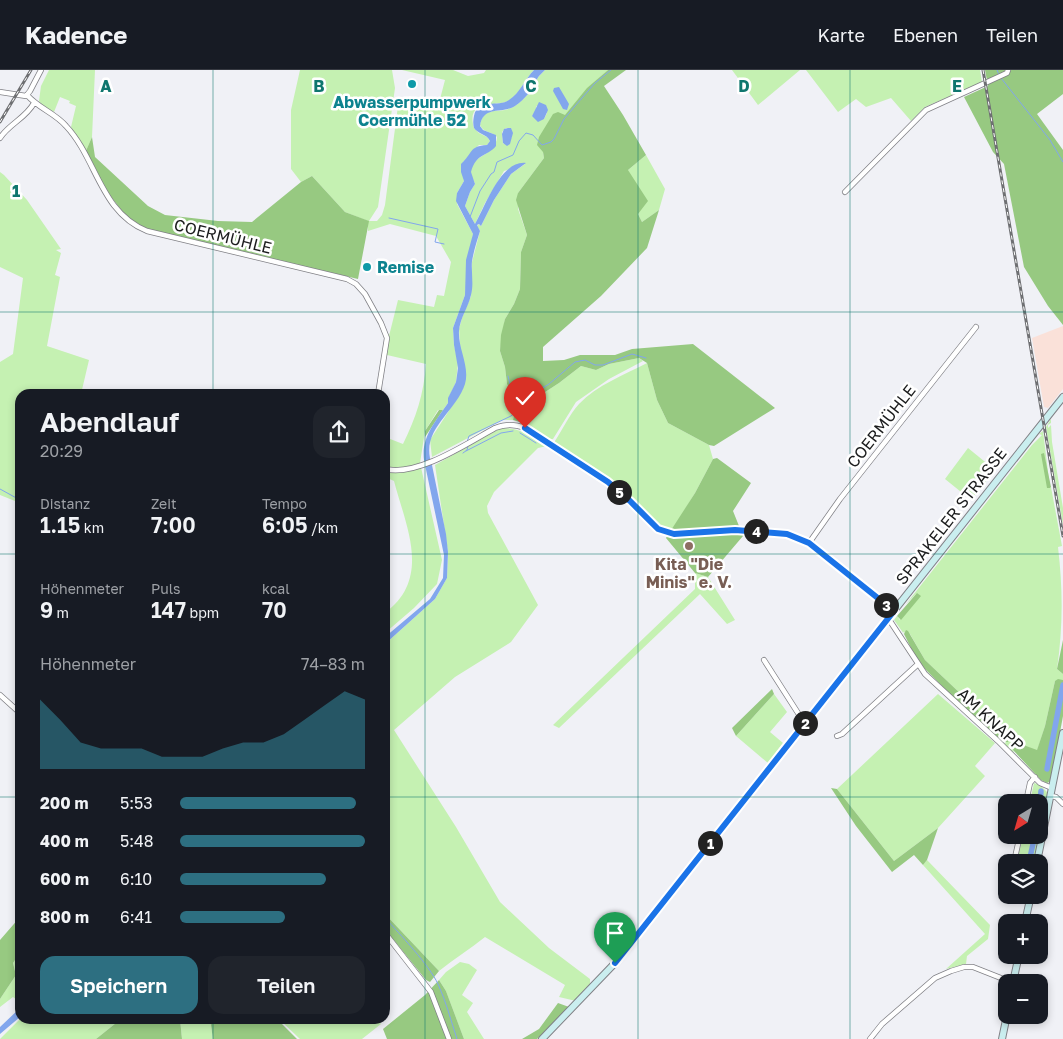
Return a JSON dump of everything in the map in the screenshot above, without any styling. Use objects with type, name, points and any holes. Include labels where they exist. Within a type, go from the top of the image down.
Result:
[{"type":"main road","name":"SPRAKELER STRASSE","points":[[542,1039],[615,963],[1063,397]]},
{"type":"main road","points":[[1039,854],[1063,733]]},
{"type":"main road","points":[[1002,1039],[1005,1024]]},
{"type":"street","points":[[0,92],[20,96],[27,95],[41,70]]},
{"type":"street","points":[[845,192],[926,110],[1007,72]]},
{"type":"street","name":"COERMÜHLE","points":[[27,95],[34,103],[67,126],[114,206],[131,223],[147,231],[347,279],[356,284],[374,309],[386,338],[379,389]]},
{"type":"street","points":[[0,138],[9,127],[29,112],[34,103]]},
{"type":"street","name":"COERMÜHLE","points":[[809,543],[840,499],[976,327]]},
{"type":"street","points":[[390,469],[402,470],[422,466],[494,428],[505,424],[515,424],[525,428],[608,482],[658,529],[674,534],[735,530],[787,534],[809,543],[894,611]]},
{"type":"street","name":"AM KNAPP","points":[[888,618],[892,621],[917,664],[929,679],[998,741],[1040,783],[1052,788]]},
{"type":"street","points":[[764,660],[805,724]]},
{"type":"street","points":[[837,736],[842,734],[917,664]]},
{"type":"street","points":[[0,696],[15,709]]},
{"type":"street","points":[[1028,794],[1030,784],[1035,778]]},
{"type":"street","points":[[1050,796],[1056,797],[1063,804]]},
{"type":"street","points":[[390,939],[431,992],[449,1039]]},
{"type":"street","points":[[870,1039],[882,1024],[935,978],[951,970],[973,967],[998,977]]},
{"type":"shaded area","points":[[1063,326],[1063,389],[1048,408],[1044,407],[1032,338]]},
{"type":"green space","points":[[49,70],[95,70],[92,137],[85,153],[71,127],[76,106],[60,97],[54,112],[42,106],[39,101],[41,86]]},
{"type":"green space","points":[[300,70],[392,70],[395,88],[378,207],[369,221],[377,221],[382,215],[385,205],[399,98],[439,103],[445,80],[402,70],[453,70],[468,76],[484,73],[486,70],[534,70],[517,94],[510,100],[484,105],[474,112],[472,118],[474,128],[490,141],[487,145],[479,145],[463,162],[464,181],[457,193],[457,204],[473,234],[465,295],[453,328],[458,363],[456,382],[448,403],[443,410],[438,410],[425,431],[420,463],[442,560],[437,584],[414,608],[390,629],[390,608],[399,599],[408,584],[412,568],[412,551],[394,481],[390,479],[390,439],[403,444],[419,405],[426,364],[387,355],[389,336],[398,300],[434,307],[437,295],[444,296],[451,262],[436,236],[390,224],[368,231],[368,221],[345,212],[312,176],[301,182],[291,169],[291,110]]},
{"type":"green space","points":[[545,70],[608,70],[598,79],[543,152],[544,158],[518,193],[518,209],[527,235],[521,252],[520,289],[505,319],[500,351],[505,367],[507,384],[517,403],[513,420],[502,420],[432,457],[430,440],[463,389],[459,329],[471,296],[472,262],[480,231],[477,226],[479,224],[481,226],[494,200],[511,174],[525,164],[504,171],[475,224],[465,206],[475,184],[471,174],[471,167],[477,159],[492,149],[497,137],[481,128],[480,125],[488,112],[506,110],[521,102]],"holes":[[[536,106],[547,113],[544,119],[532,116]],[[506,128],[511,128],[512,137],[503,144],[502,132]]]},
{"type":"green space","points":[[608,70],[626,70],[604,86],[646,155],[628,170],[648,201],[638,214],[642,222],[659,210],[647,248],[601,296],[543,347],[543,361],[564,360],[580,355],[615,355],[632,349],[693,344],[775,408],[714,446],[668,423],[657,400],[647,363],[639,358],[609,364],[596,370],[581,366],[536,398],[531,405],[526,424],[513,420],[517,403],[507,384],[505,367],[500,351],[505,319],[520,289],[521,252],[527,235],[516,200],[518,193],[544,158],[543,152],[537,145],[539,137],[553,114],[558,112],[565,115],[587,88]]},
{"type":"green space","points":[[732,70],[800,70],[758,105]]},
{"type":"green space","points":[[806,70],[980,70],[982,82],[925,107],[911,121],[891,98],[866,107],[856,99],[838,112]]},
{"type":"green space","points":[[985,70],[1063,70],[1063,94],[1037,114],[1063,150],[1063,325],[1048,306],[1024,267],[1004,164],[993,152],[964,97],[988,86]]},
{"type":"green space","points":[[92,137],[95,157],[148,206],[165,215],[218,221],[252,222],[301,182],[312,176],[345,212],[369,221],[358,279],[146,229],[130,221],[108,193],[85,153]]},
{"type":"green space","points":[[646,155],[665,189],[659,210],[642,222],[638,214],[628,170]]},
{"type":"green space","points":[[0,172],[27,200],[61,249],[56,250],[61,253],[55,275],[60,277],[47,346],[89,360],[82,389],[15,389],[15,501],[0,495],[0,362],[13,354],[23,278],[0,267]]},
{"type":"green space","points":[[639,358],[643,361],[609,379],[576,402],[553,439],[549,440],[526,424],[531,405],[536,398],[581,366],[596,370],[609,364]]},
{"type":"green space","points":[[647,363],[657,400],[668,423],[709,445],[713,459],[673,529],[655,523],[631,498],[613,483],[553,444],[572,413],[586,397],[611,381]]},
{"type":"green space","points":[[439,410],[443,410],[425,437],[425,431]]},
{"type":"green space","points":[[1051,419],[1048,428],[1051,425],[1063,508],[1063,525],[1046,427]]},
{"type":"green space","points":[[501,428],[520,431],[547,446],[538,448],[494,492],[487,506],[488,513],[538,605],[511,642],[455,677],[394,730],[456,827],[500,902],[549,948],[590,979],[590,984],[576,1001],[559,997],[565,985],[485,937],[439,971],[390,919],[390,640],[435,599],[447,578],[448,552],[435,465]]},
{"type":"green space","points":[[1043,431],[1050,488],[1062,546],[1058,547],[1062,608],[1057,669],[1063,674],[1063,680],[1055,681],[1045,726],[1037,751],[1018,743],[1013,750],[1014,753],[1003,742],[1005,743],[1010,738],[925,660],[910,634],[903,632],[904,634],[894,620],[897,616],[900,620],[917,593],[906,604],[1032,445],[1042,435],[1039,434]]},
{"type":"green space","points":[[968,448],[995,470],[971,500],[945,479]]},
{"type":"green space","points":[[1044,453],[1050,488],[1047,488],[1041,454]]},
{"type":"green space","points":[[717,458],[751,483],[733,511],[743,536],[708,577],[695,573],[666,538],[695,493],[713,459]]},
{"type":"green space","points":[[695,573],[708,577],[735,620],[727,624],[700,594],[559,728],[553,725],[695,589]]},
{"type":"green space","points":[[917,593],[921,596],[901,620],[897,616]]},
{"type":"green space","points":[[906,630],[925,660],[1010,738],[1008,742],[1003,742],[926,670],[916,658],[904,634]]},
{"type":"green space","points":[[1063,640],[1063,674],[1057,669]]},
{"type":"green space","points":[[1058,679],[1063,680],[1063,716],[1051,781],[1047,783],[1041,780],[1013,750],[1018,743],[1037,750],[1045,726],[1055,681]]},
{"type":"green space","points":[[772,689],[774,694],[736,736],[732,728]]},
{"type":"green space","points":[[774,694],[787,712],[770,732],[783,743],[768,763],[736,736]]},
{"type":"green space","points":[[938,694],[995,743],[975,766],[985,776],[938,828],[894,861],[837,789]]},
{"type":"green space","points":[[1034,783],[1040,785],[1048,793],[1048,794],[1032,794]]},
{"type":"green space","points":[[831,788],[837,789],[894,861],[938,828],[927,860],[923,865],[914,855],[892,872],[856,826]]},
{"type":"green space","points":[[1021,844],[1038,844],[1036,854],[1019,854]]},
{"type":"green space","points":[[927,860],[990,925],[988,939],[967,956],[966,964],[946,969],[985,934],[923,865]]},
{"type":"green space","points":[[390,919],[439,971],[430,982],[426,980],[390,935]]},
{"type":"green space","points":[[15,923],[15,960],[13,963],[15,976],[0,999],[0,940]]},
{"type":"green space","points":[[460,962],[469,964],[477,970],[462,995],[473,1003],[467,1012],[484,1039],[464,1039],[446,991],[439,980],[446,972]]},
{"type":"green space","points":[[15,976],[15,998],[13,997],[0,1007],[0,999]]},
{"type":"green space","points":[[439,980],[446,991],[464,1039],[387,1039],[383,1029],[425,995]]},
{"type":"green space","points":[[558,1003],[569,1007],[537,1039],[522,1039],[539,1029]]},
{"type":"green space","points":[[15,1024],[115,1024],[96,1039],[0,1039]]},
{"type":"green space","points":[[115,1024],[180,1024],[182,1039],[96,1039]]},
{"type":"green space","points":[[180,1024],[211,1024],[213,1039],[182,1039]]},
{"type":"green space","points":[[211,1024],[282,1024],[297,1039],[213,1039]]},
{"type":"green space","points":[[284,1024],[381,1024],[362,1039],[300,1039]]},
{"type":"water","points":[[534,70],[545,70],[538,77],[532,89],[517,105],[488,113],[482,120],[480,126],[483,130],[496,135],[496,146],[479,158],[473,166],[471,172],[475,184],[465,206],[475,224],[495,185],[502,176],[517,164],[526,163],[511,174],[494,200],[481,226],[477,225],[480,231],[472,261],[472,291],[459,331],[466,371],[465,384],[460,395],[434,432],[430,442],[429,453],[446,534],[448,552],[447,578],[435,599],[390,640],[390,633],[430,599],[443,578],[444,555],[424,460],[424,452],[430,430],[448,403],[448,398],[456,382],[458,368],[453,328],[465,295],[466,260],[473,234],[456,201],[457,193],[464,181],[461,164],[474,149],[487,145],[490,141],[474,128],[473,119],[476,110],[484,105],[509,100]]},
{"type":"water","points":[[559,87],[569,104],[567,110],[563,109],[553,91],[554,88]]},
{"type":"water","points":[[539,102],[546,105],[548,110],[544,119],[538,122],[532,116]]},
{"type":"water","points":[[511,128],[513,133],[510,144],[507,146],[503,143],[502,134],[504,129]]},
{"type":"water","points":[[15,1013],[15,1021],[0,1034],[0,1027]]},
{"type":"waterway","points":[[470,217],[480,191],[494,172],[497,162],[513,155],[519,141],[526,133],[533,135],[542,145],[551,142],[564,119],[595,83],[611,70]]},
{"type":"waterway","points":[[997,70],[999,75]]},
{"type":"waterway","points":[[1001,78],[1050,140],[1063,162]]},
{"type":"waterway","points":[[389,218],[438,229],[435,242],[444,244]]},
{"type":"waterway","points":[[467,442],[469,436],[511,416],[519,409],[525,399],[549,384],[575,362],[585,360],[595,365],[603,365],[632,354],[646,358]]},
{"type":"waterway","points":[[508,376],[512,392],[524,398]]},
{"type":"waterway","points":[[466,451],[501,433],[513,431]]},
{"type":"waterway","points":[[520,433],[536,443]]},
{"type":"waterway","points":[[463,453],[467,450],[468,446]]},
{"type":"waterway","points":[[0,489],[15,497]]},
{"type":"waterway","points":[[1047,769],[1063,685]]},
{"type":"waterway","points":[[1031,854],[1033,844]]},
{"type":"waterway","points":[[390,924],[434,976],[444,997],[457,1039]]},
{"type":"railway","points":[[0,122],[31,70]]},
{"type":"railway","points":[[983,70],[1063,536]]},
{"type":"place","name":"Abwasserpumpwerk Coermühle 52","points":[[412,84]]},
{"type":"place","name":"Remise","points":[[367,267]]},
{"type":"place","name":"Kita \"Die Minis\" e. V.","points":[[689,546]]},
{"type":"route","points":[[525,428],[608,482],[658,529],[674,534],[735,530],[787,534],[809,543],[894,611],[615,963]]}]
